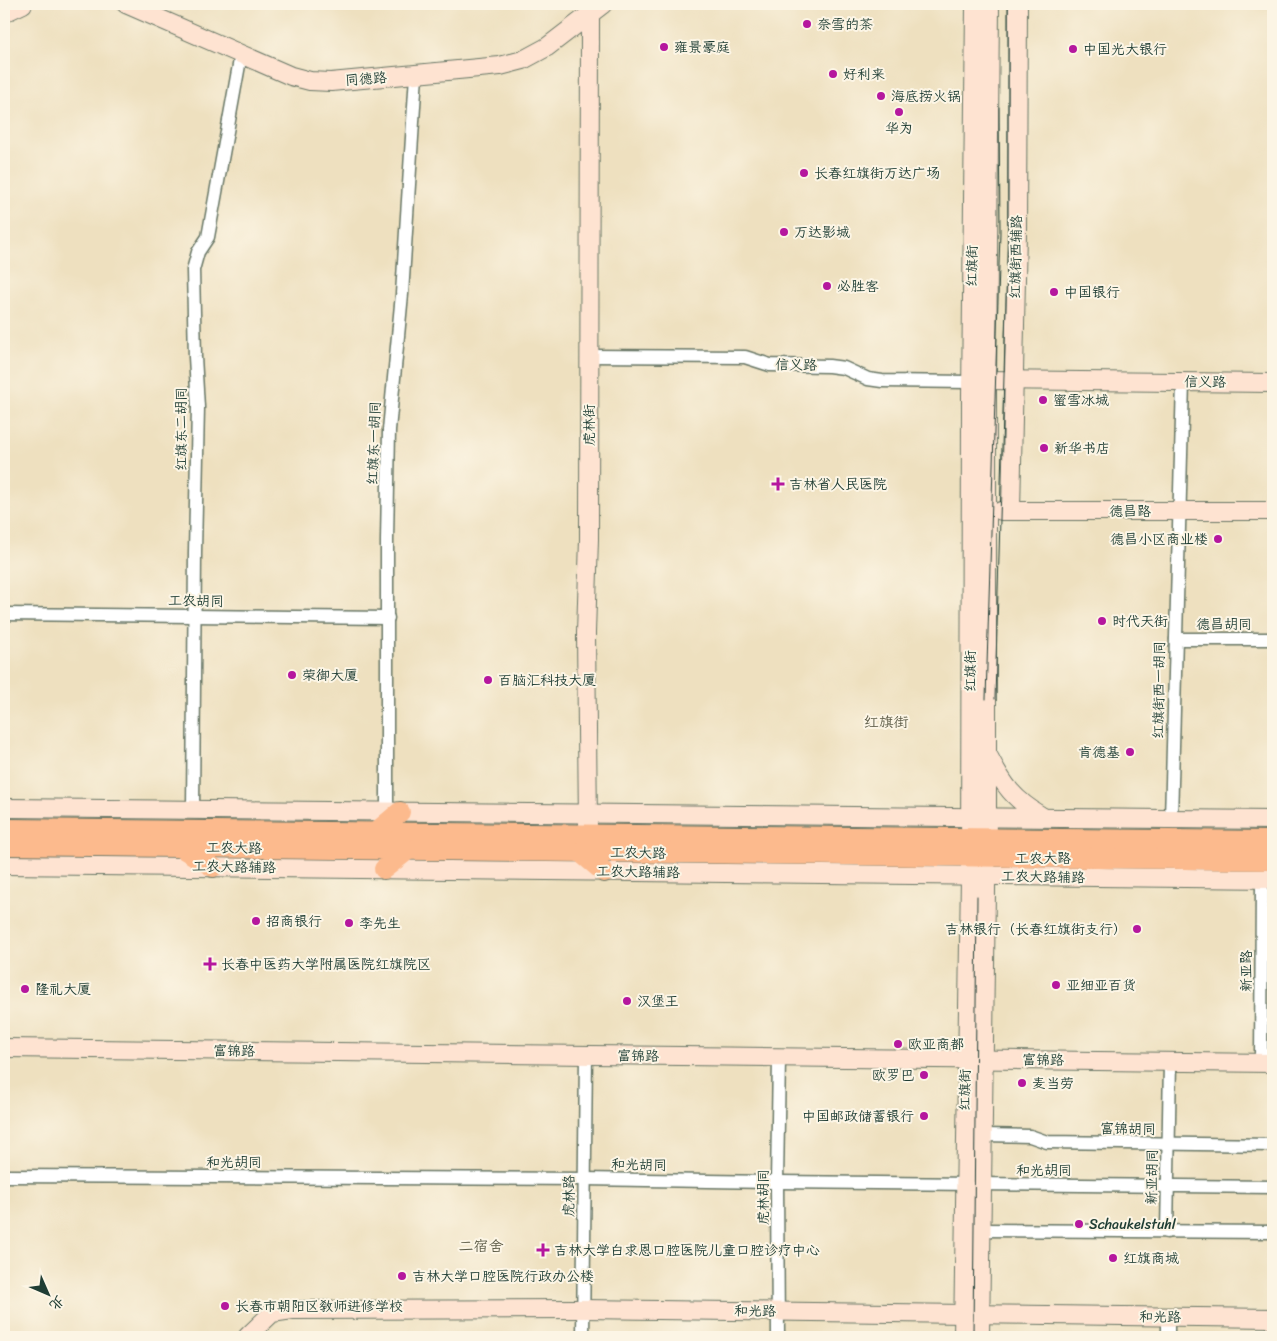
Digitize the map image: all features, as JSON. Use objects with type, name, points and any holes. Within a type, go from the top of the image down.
[{"type":"main road","points":[[375,833],[394,812]]},
{"type":"main road","name":"工农大路","points":[[4,829],[375,833],[584,844],[978,858],[1273,860]]},
{"type":"main road","name":"工农大路","points":[[978,858],[1273,841]]},
{"type":"main road","points":[[584,844],[604,872]]},
{"type":"main road","name":"工农大路","points":[[4,845],[408,850],[584,844]]},
{"type":"main road","points":[[180,847],[213,867]]},
{"type":"main road","points":[[384,869],[408,850]]},
{"type":"street","points":[[4,13],[23,4]]},
{"type":"street","name":"同德路","points":[[126,4],[291,76],[310,81],[332,82],[500,66],[522,60],[546,47],[597,9]]},
{"type":"street","name":"红旗街","points":[[963,1337],[972,1314],[982,1230],[984,1059],[978,858],[979,381],[975,4]]},
{"type":"street","name":"红旗街","points":[[978,817],[987,753],[987,512],[979,381],[990,4]]},
{"type":"street","name":"红旗街西辅路","points":[[1011,511],[1018,4]]},
{"type":"street","name":"虎林街","points":[[584,844],[588,814],[586,633],[589,539],[589,356],[597,9]]},
{"type":"street","name":"红旗东二胡同","points":[[193,810],[198,407],[193,270],[198,252],[208,237],[240,54]]},
{"type":"street","name":"红旗东一胡同","points":[[394,812],[386,540],[389,430],[402,294],[416,75]]},
{"type":"street","name":"信义路","points":[[589,356],[745,357],[770,365],[844,368],[868,379],[882,381],[1273,383]]},
{"type":"street","name":"红旗街西一胡同","points":[[1171,819],[1183,382]]},
{"type":"street","name":"德昌路","points":[[987,512],[1273,511]]},
{"type":"street","name":"工农胡同","points":[[4,614],[388,618]]},
{"type":"street","name":"德昌胡同","points":[[1176,639],[1273,640]]},
{"type":"street","points":[[987,753],[1002,782],[1014,796],[1043,817]]},
{"type":"street","points":[[4,808],[1273,820]]},
{"type":"street","name":"红旗街","points":[[978,858],[966,1059],[964,1184],[972,1314],[980,1337]]},
{"type":"street","name":"工农大路辅路","points":[[4,865],[604,872],[978,858],[1268,879]]},
{"type":"street","name":"新亚路","points":[[1267,1063],[1268,879]]},
{"type":"street","name":"富锦路","points":[[4,1048],[1267,1063]]},
{"type":"street","name":"虎林路","points":[[583,1337],[586,1055]]},
{"type":"street","name":"虎林胡同","points":[[778,1337],[777,1182],[780,1058]]},
{"type":"street","name":"新亚胡同","points":[[1166,1232],[1170,1062]]},
{"type":"street","name":"富锦胡同","points":[[983,1135],[1030,1136],[1047,1142],[1273,1146]]},
{"type":"street","name":"和光胡同","points":[[4,1176],[584,1179],[1273,1187]]},
{"type":"street","points":[[982,1230],[1273,1232]]},
{"type":"street","name":"和光路","points":[[247,1337],[272,1313],[292,1310],[583,1309],[1273,1318]]},
{"type":"street","points":[[1168,1317],[1168,1337]]},
{"type":"tram line","points":[[995,699],[1008,232],[1008,4]]},
{"type":"tram line","points":[[986,699],[1000,232],[999,107]]},
{"type":"tram line","points":[[973,1337],[977,896]]},
{"type":"place","name":"奈雪的茶","points":[[807,24]]},
{"type":"place","name":"雍景豪庭","points":[[664,47]]},
{"type":"place","name":"中国光大银行","points":[[1073,49]]},
{"type":"place","name":"好利来","points":[[833,74]]},
{"type":"place","name":"海底捞火锅","points":[[881,96]]},
{"type":"place","name":"华为","points":[[899,112]]},
{"type":"place","name":"长春红旗街万达广场","points":[[804,173]]},
{"type":"place","name":"万达影城","points":[[784,232]]},
{"type":"place","name":"必胜客","points":[[827,286]]},
{"type":"place","name":"中国银行","points":[[1054,292]]},
{"type":"place","name":"蜜雪冰城","points":[[1043,400]]},
{"type":"place","name":"新华书店","points":[[1044,448]]},
{"type":"place","name":"吉林省人民医院","points":[[778,484]]},
{"type":"place","name":"德昌小区商业楼","points":[[1218,539]]},
{"type":"place","name":"时代天街","points":[[1102,621]]},
{"type":"place","name":"荣御大厦","points":[[292,675]]},
{"type":"place","name":"百脑汇科技大厦","points":[[488,680]]},
{"type":"place","name":"肯德基","points":[[1130,752]]},
{"type":"place","name":"招商银行","points":[[256,921]]},
{"type":"place","name":"李先生","points":[[349,923]]},
{"type":"place","name":"吉林银行（长春红旗街支行）","points":[[1137,929]]},
{"type":"place","name":"长春中医药大学附属医院红旗院区","points":[[210,964]]},
{"type":"place","name":"亚细亚百货","points":[[1056,985]]},
{"type":"place","name":"隆礼大厦","points":[[25,989]]},
{"type":"place","name":"汉堡王","points":[[627,1001]]},
{"type":"place","name":"欧亚商都","points":[[898,1044]]},
{"type":"place","name":"欧罗巴","points":[[924,1075]]},
{"type":"place","name":"麦当劳","points":[[1022,1083]]},
{"type":"place","name":"中国邮政储蓄银行","points":[[924,1116]]},
{"type":"place","name":"Schaukelstuhl","points":[[1079,1224]]},
{"type":"place","name":"吉林大学白求恩口腔医院儿童口腔诊疗中心","points":[[543,1250]]},
{"type":"place","name":"红旗商城","points":[[1113,1258]]},
{"type":"place","name":"吉林大学口腔医院行政办公楼","points":[[402,1276]]},
{"type":"place","name":"长春市朝阳区教师进修学校","points":[[225,1306]]},
{"type":"district","name":"红旗街","points":[[886,722]]},
{"type":"district","name":"二宿舍","points":[[481,1246]]}]
